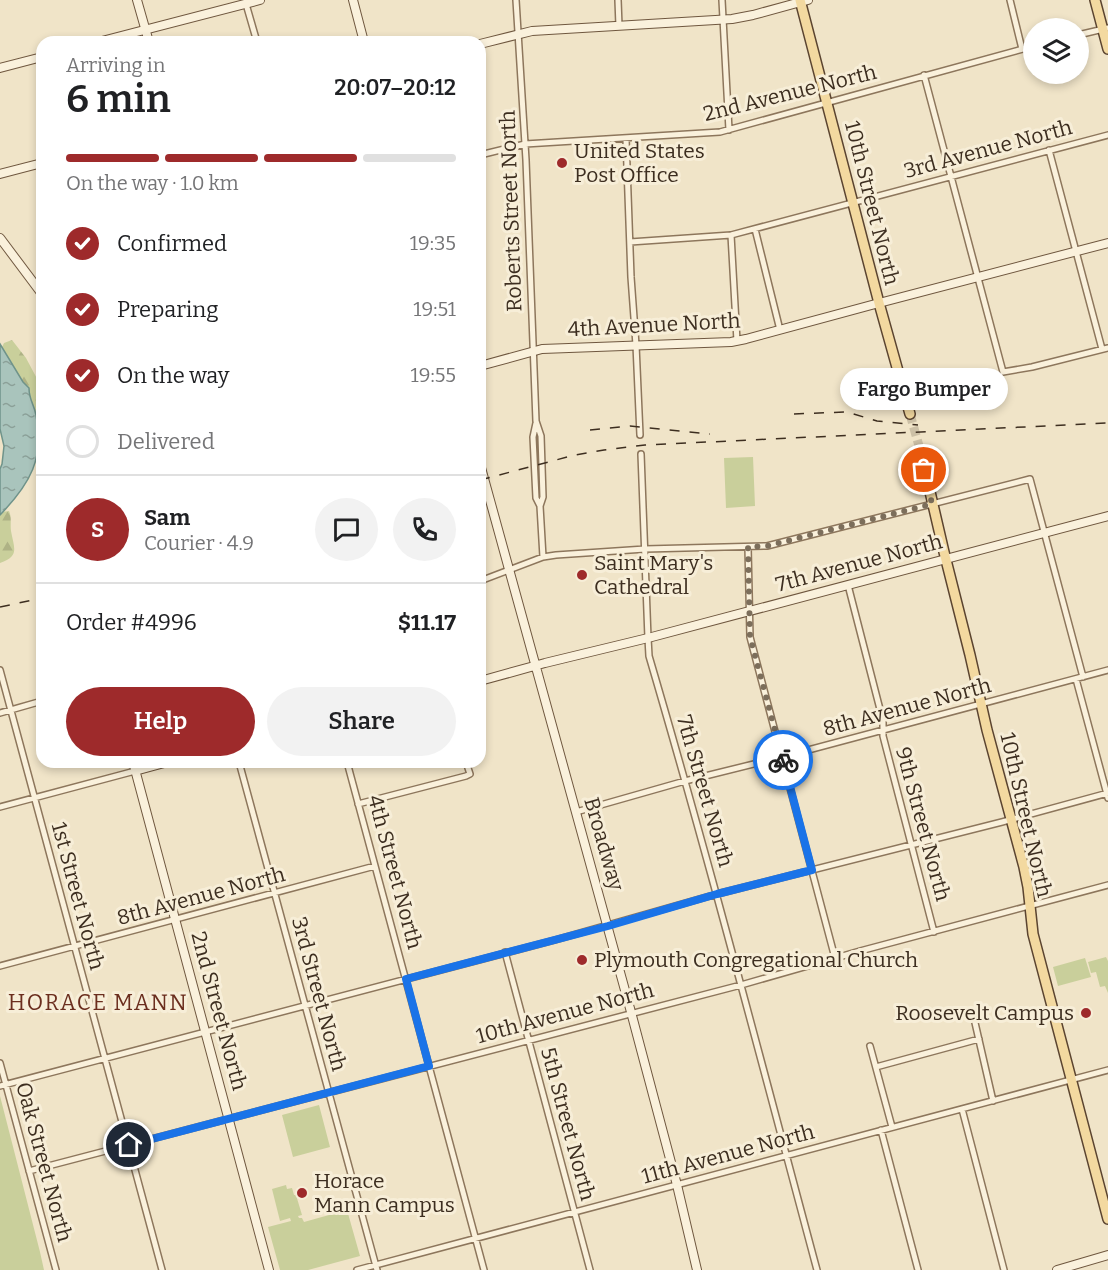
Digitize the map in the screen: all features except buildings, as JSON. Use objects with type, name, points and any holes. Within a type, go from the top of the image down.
[{"type":"main road","points":[[1095,0],[1105,29],[1108,50]]},
{"type":"main road","name":"10th Street North","points":[[803,1],[879,303],[910,414]]},
{"type":"main road","name":"10th Street North","points":[[921,453],[987,730],[1024,867],[1033,934],[1108,1219]]},
{"type":"street","points":[[137,0],[148,36]]},
{"type":"street","points":[[122,36],[260,0]]},
{"type":"street","points":[[353,0],[362,36]]},
{"type":"street","name":"Roberts Street North","points":[[516,0],[525,144],[536,421],[541,436],[543,497],[540,506],[543,557]]},
{"type":"street","points":[[618,0],[619,26]]},
{"type":"street","points":[[722,0],[729,130]]},
{"type":"street","points":[[1010,0],[1022,49]]},
{"type":"street","points":[[486,42],[532,31],[723,20],[753,15],[803,1]]},
{"type":"street","points":[[246,4],[255,36]]},
{"type":"street","points":[[1089,33],[1105,29]]},
{"type":"street","name":"2nd Avenue North","points":[[486,154],[525,144],[720,132],[1022,49]]},
{"type":"street","points":[[0,68],[36,59]]},
{"type":"street","points":[[924,75],[1003,372],[1105,349],[1076,252],[1050,150]]},
{"type":"street","name":"3rd Avenue North","points":[[630,242],[731,235],[1108,135]]},
{"type":"street","points":[[626,139],[640,435]]},
{"type":"street","points":[[0,174],[36,165]]},
{"type":"street","points":[[755,229],[780,330]]},
{"type":"street","points":[[731,235],[736,341]]},
{"type":"street","points":[[0,238],[36,286]]},
{"type":"street","name":"4th Avenue North","points":[[486,364],[548,348],[736,341],[1108,243]]},
{"type":"street","name":"7th Street North","points":[[641,454],[650,656],[717,894],[817,1270]]},
{"type":"street","points":[[486,579],[543,557],[645,549],[767,546],[1030,478],[1083,677]]},
{"type":"street","name":"Broadway","points":[[486,485],[632,1012],[697,1270]]},
{"type":"street","name":"7th Avenue North","points":[[486,679],[1108,516]]},
{"type":"street","points":[[748,547],[750,637],[835,958]]},
{"type":"street","name":"9th Street North","points":[[848,585],[883,721],[883,736],[934,932]]},
{"type":"street","name":"1st Street North","points":[[0,670],[162,1270]]},
{"type":"street","name":"8th Avenue North","points":[[576,812],[685,781],[1108,670]]},
{"type":"street","points":[[3,1085],[608,926],[717,894],[1108,795],[1076,679]]},
{"type":"street","points":[[0,713],[36,703]]},
{"type":"street","points":[[0,807],[128,768]]},
{"type":"street","name":"2nd Street North","points":[[135,768],[269,1270]]},
{"type":"street","name":"3rd Street North","points":[[241,768],[376,1268]]},
{"type":"street","name":"4th Street North","points":[[349,768],[484,1270]]},
{"type":"street","points":[[358,804],[470,774],[468,768]]},
{"type":"street","name":"8th Avenue North","points":[[0,966],[375,867]]},
{"type":"street","name":"10th Avenue North","points":[[29,1171],[741,985],[1108,885]]},
{"type":"street","name":"5th Street North","points":[[505,952],[590,1270]]},
{"type":"street","points":[[973,1014],[993,1101]]},
{"type":"street","points":[[876,1067],[979,1039]]},
{"type":"street","points":[[870,1046],[892,1127]]},
{"type":"street","name":"Oak Street North","points":[[0,1063],[3,1085],[56,1270]]},
{"type":"street","name":"11th Avenue North","points":[[357,1270],[376,1268],[476,1238],[1108,1070]]},
{"type":"street","points":[[962,1109],[1004,1270]]},
{"type":"street","points":[[881,1130],[918,1270]]},
{"type":"street","points":[[1057,1270],[1108,1255]]},
{"type":"green space","points":[[12,340],[26,358],[36,377],[36,412],[29,397],[29,388],[2,347],[4,343]]},
{"type":"green space","points":[[753,457],[755,506],[726,508],[724,458]]},
{"type":"green space","points":[[9,511],[14,551],[11,557],[0,563],[0,515],[2,512]]},
{"type":"green space","points":[[1106,957],[1108,993],[1105,986],[1100,987],[1096,972],[1091,973],[1088,962]]},
{"type":"green space","points":[[1085,958],[1091,977],[1058,986],[1053,967]]},
{"type":"green space","points":[[0,1096],[40,1252],[44,1270],[0,1270]]},
{"type":"green space","points":[[319,1105],[330,1147],[293,1157],[282,1115]]},
{"type":"green space","points":[[286,1185],[287,1189],[292,1188],[296,1195],[302,1215],[298,1216],[304,1222],[347,1210],[360,1256],[308,1270],[280,1270],[268,1227],[291,1221],[290,1218],[280,1221],[272,1189]]},
{"type":"water","points":[[0,344],[29,388],[36,415],[36,457],[27,481],[0,515],[0,469],[4,446],[0,429]]},
{"type":"tunnel","points":[[910,414],[921,453]]},
{"type":"railway","points":[[794,414],[847,412],[877,421],[918,425]]},
{"type":"railway","points":[[486,478],[575,455],[645,445],[1108,423]]},
{"type":"railway","points":[[590,430],[630,426],[710,434]]},
{"type":"railway","points":[[0,607],[36,599]]},
{"type":"way so far","points":[[783,760],[750,637],[748,547],[767,546],[932,504],[924,470]]},
{"type":"place","name":"United States Post Office","points":[[562,163]]},
{"type":"place","name":"Fargo Bumper","points":[[924,470]]},
{"type":"place","name":"Saint Mary's Cathedral","points":[[582,575]]},
{"type":"place","name":"Plymouth Congregational Church","points":[[582,960]]},
{"type":"place","name":"Roosevelt Campus","points":[[1086,1013]]},
{"type":"place","name":"Horace Mann Campus","points":[[302,1193]]},
{"type":"district","name":"HORACE MANN","points":[[98,1002]]},
{"type":"route","points":[[129,1145],[429,1066],[406,979],[812,870],[783,760]]}]
